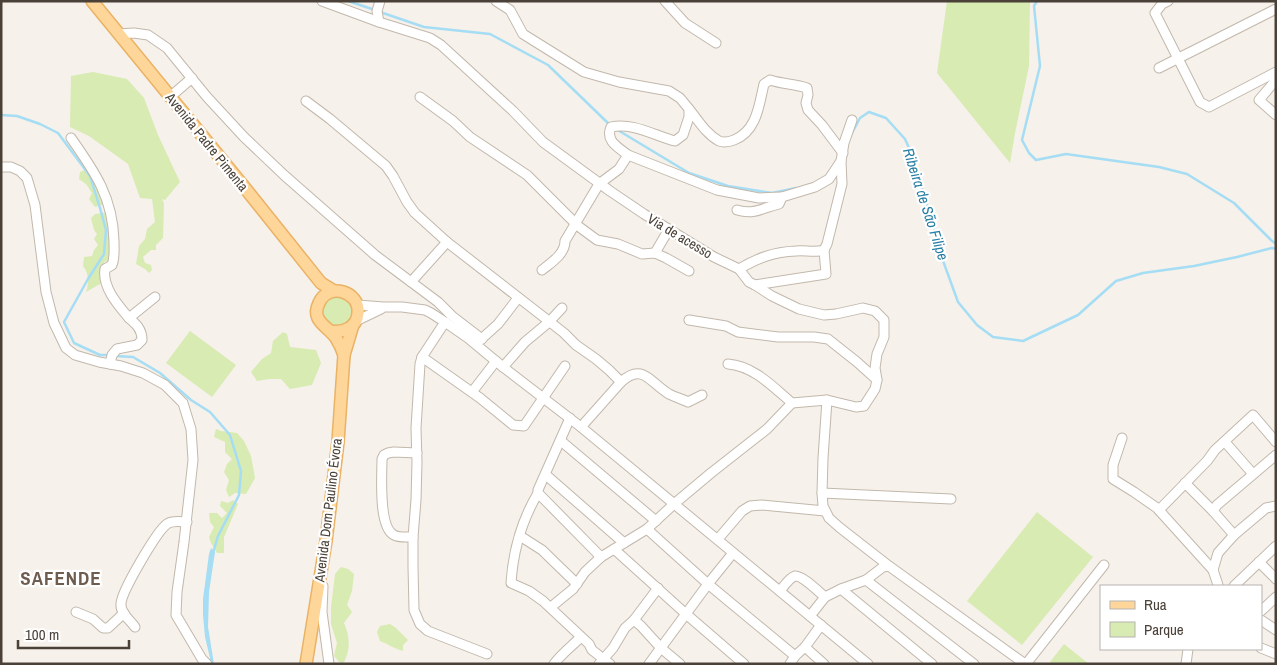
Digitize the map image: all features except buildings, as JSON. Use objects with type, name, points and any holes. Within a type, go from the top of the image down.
[{"type":"main road","name":"Avenida Padre Pimenta","points":[[92,1],[320,284]]},
{"type":"main road","points":[[320,284],[334,291]]},
{"type":"main road","points":[[320,284],[323,297]]},
{"type":"main road","points":[[330,331],[336,332],[349,329],[354,323],[358,312],[358,305],[351,295],[340,290],[328,293],[323,297],[319,302],[317,316],[324,327],[335,337],[344,355]]},
{"type":"main road","name":"Avenida Dom Paulino Évora","points":[[306,664],[326,541],[338,442],[344,355],[354,323]]},
{"type":"street","name":"Via de acesso","points":[[322,1],[430,38],[442,45],[513,111],[543,142],[599,184],[644,214],[714,257],[739,269],[749,282],[772,296],[799,309],[824,315],[863,308],[875,311],[884,320],[884,338],[877,354],[875,390],[864,406],[827,400],[792,403]]},
{"type":"street","points":[[379,22],[377,11],[380,1]]},
{"type":"street","points":[[496,1],[510,10],[523,34],[584,72],[619,82],[669,91],[680,98],[706,131],[719,141],[736,140],[745,134],[753,124],[764,84],[770,80],[807,88],[806,103],[808,110],[822,125],[842,157]]},
{"type":"street","points":[[665,1],[685,22],[716,43]]},
{"type":"street","points":[[1168,1],[1162,4],[1155,13],[1200,102],[1209,107],[1276,72]]},
{"type":"street","points":[[1159,68],[1276,10]]},
{"type":"street","points":[[118,34],[134,33],[148,35],[167,48],[244,137],[375,255],[443,306],[500,364],[570,418],[868,664]]},
{"type":"street","points":[[170,97],[192,78]]},
{"type":"street","points":[[1259,100],[1276,80]]},
{"type":"street","points":[[1246,88],[1276,115]]},
{"type":"street","points":[[420,97],[453,121],[470,137],[527,175],[575,223],[597,240],[618,244],[642,254],[656,253],[689,271]]},
{"type":"street","points":[[306,101],[386,166],[415,213],[447,242],[564,333],[621,382]]},
{"type":"street","points":[[689,109],[689,117],[683,135],[675,141],[637,128],[621,125],[612,126],[609,132],[611,142],[628,155],[717,190],[759,198],[782,197],[815,187],[828,179],[842,157]]},
{"type":"street","points":[[755,284],[826,274],[824,250],[842,184],[844,142],[852,120]]},
{"type":"street","points":[[71,138],[102,187],[109,206],[114,228],[114,258],[112,264],[105,269],[104,273],[108,288],[118,306],[142,333],[142,340],[137,345],[117,349],[112,356],[110,364]]},
{"type":"street","points":[[542,270],[565,248],[565,241],[599,184],[619,169],[628,155]]},
{"type":"street","points":[[1,167],[11,167],[20,171],[27,178],[35,206],[46,292],[54,323],[66,348],[75,355],[143,373],[165,385],[183,403],[191,429],[193,460],[187,522],[177,592],[176,615],[202,659],[207,664]]},
{"type":"street","points":[[737,210],[747,213],[756,212],[779,204],[782,197]]},
{"type":"street","points":[[656,253],[669,229]]},
{"type":"street","points":[[411,282],[447,242]]},
{"type":"street","points":[[739,269],[772,254],[824,250]]},
{"type":"street","points":[[128,318],[155,297]]},
{"type":"street","points":[[479,341],[498,324],[518,298]]},
{"type":"street","points":[[358,305],[424,310],[479,341]]},
{"type":"street","points":[[354,323],[383,307]]},
{"type":"street","points":[[472,392],[562,308]]},
{"type":"street","points":[[689,320],[726,326],[738,332],[778,337],[828,338],[877,380]]},
{"type":"street","points":[[445,322],[422,357],[419,369],[416,428],[416,500],[413,538],[414,610],[420,624],[428,631],[487,654]]},
{"type":"street","points":[[422,357],[472,392],[513,425],[518,426],[524,426],[565,366]]},
{"type":"street","points":[[551,607],[573,589],[585,572],[601,557],[647,529],[674,504],[767,430],[792,403],[754,372],[739,364],[728,364]]},
{"type":"street","points":[[581,427],[621,382],[628,376],[636,373],[648,378],[669,394],[688,402],[702,395]]},
{"type":"street","points":[[827,400],[822,458],[822,492],[823,506],[829,518],[889,566],[1025,664],[1104,564]]},
{"type":"street","points":[[1159,510],[1224,442],[1253,415],[1276,442]]},
{"type":"street","points":[[570,418],[522,527],[512,570],[511,583],[529,592],[551,607],[589,644],[592,650],[604,662],[625,628],[634,620],[658,588]]},
{"type":"street","points":[[1122,438],[1113,466],[1113,480],[1159,510],[1213,570],[1220,585]]},
{"type":"street","points":[[560,441],[656,520]]},
{"type":"street","points":[[1224,442],[1253,474]]},
{"type":"street","points":[[413,538],[396,536],[388,530],[382,511],[382,459],[388,453],[417,453]]},
{"type":"street","points":[[1212,511],[1276,456]]},
{"type":"street","points":[[546,475],[624,543]]},
{"type":"street","points":[[1186,483],[1234,535]]},
{"type":"street","points":[[822,492],[951,499]]},
{"type":"street","points":[[538,493],[601,557]]},
{"type":"street","points":[[718,539],[742,512],[750,506],[761,505],[825,511]]},
{"type":"street","points":[[1213,570],[1218,553],[1234,535],[1266,508],[1276,506]]},
{"type":"street","points":[[135,626],[124,613],[120,603],[136,568],[163,528],[172,522],[187,522]]},
{"type":"street","points":[[647,529],[792,660],[805,647],[821,625]]},
{"type":"street","points":[[520,536],[542,550],[577,584]]},
{"type":"street","points":[[326,541],[322,612],[329,664]]},
{"type":"street","points":[[1235,585],[1276,546]]},
{"type":"street","points":[[614,549],[744,664]]},
{"type":"street","points":[[649,664],[733,553]]},
{"type":"street","points":[[1259,562],[1276,579]]},
{"type":"street","points":[[810,616],[825,597],[840,589],[866,580],[883,567],[889,566]]},
{"type":"street","points":[[780,591],[795,576],[800,577],[825,597]]},
{"type":"street","points":[[866,580],[974,664]]},
{"type":"street","points":[[840,589],[932,664]]},
{"type":"street","points":[[1262,610],[1276,597]]},
{"type":"street","points":[[76,612],[93,619],[103,628],[108,628],[124,613]]},
{"type":"street","points":[[634,620],[661,648],[680,664]]},
{"type":"street","points":[[1262,621],[1276,630]]},
{"type":"street","points":[[554,664],[562,653],[569,649],[580,637]]},
{"type":"street","points":[[805,647],[824,664]]},
{"type":"street","points":[[1262,648],[1276,654]]},
{"type":"street","points":[[1186,664],[1188,650]]},
{"type":"green space","points":[[947,1],[1030,1],[1029,66],[1010,163],[937,73]]},
{"type":"green space","points":[[93,72],[127,79],[144,98],[158,135],[180,182],[165,200],[162,199],[164,203],[163,238],[156,245],[156,250],[151,250],[143,257],[145,263],[151,265],[152,270],[149,273],[136,264],[139,246],[145,239],[147,229],[155,222],[152,199],[140,198],[128,164],[89,136],[70,127],[71,76]]},
{"type":"green space","points":[[87,169],[106,197],[102,205],[95,207],[89,199],[92,193],[86,184],[79,179],[80,172]]},
{"type":"green space","points":[[109,212],[111,232],[110,260],[104,262],[106,278],[86,292],[88,278],[83,266],[84,257],[92,256],[98,245],[94,239],[97,234],[91,218],[95,214]]},
{"type":"green space","points":[[333,296],[349,299],[355,309],[350,324],[336,328],[330,325],[323,317],[324,305]]},
{"type":"green space","points":[[190,331],[236,365],[212,397],[166,363]]},
{"type":"green space","points":[[283,332],[287,334],[290,347],[316,350],[321,363],[312,385],[290,389],[281,379],[257,381],[251,372],[262,359],[271,353],[273,341]]},
{"type":"green space","points":[[216,429],[237,433],[244,441],[251,456],[255,478],[246,494],[235,493],[229,497],[226,490],[229,480],[224,472],[227,464],[232,459],[225,452],[225,442],[214,437]]},
{"type":"green space","points":[[233,500],[238,504],[224,537],[224,553],[217,553],[209,537],[214,527],[210,522],[209,513],[217,513],[222,518],[227,513],[220,506],[221,501],[228,503]]},
{"type":"green space","points":[[1037,512],[1093,557],[1022,645],[967,601]]},
{"type":"green space","points":[[341,567],[348,569],[354,574],[352,591],[347,605],[352,612],[344,623],[348,633],[349,644],[343,664],[334,656],[337,643],[331,624],[335,574]]},
{"type":"green space","points":[[390,624],[408,640],[403,645],[403,651],[380,641],[377,632],[380,626]]},
{"type":"green space","points":[[1064,644],[1089,664],[1052,664],[1050,662]]},
{"type":"water","points":[[211,548],[215,552],[209,592],[208,627],[214,664],[209,664],[210,658],[205,637],[203,615],[203,599]]},
{"type":"waterway","name":"Ribeira de São Filipe","points":[[348,1],[375,10]]},
{"type":"waterway","points":[[1037,1],[1034,6],[1040,66],[1022,140],[1029,153],[1036,160],[1066,154],[1159,167],[1187,174],[1234,203],[1276,244]]},
{"type":"waterway","name":"Ribeira de São Filipe","points":[[380,12],[424,27],[490,34],[548,65],[610,125]]},
{"type":"waterway","name":"Ribeira de São Filipe","points":[[851,135],[860,118],[869,112],[886,118],[905,139],[914,159],[942,258],[958,302],[977,325],[993,337],[1023,341],[1078,315],[1116,281],[1143,273],[1194,266],[1272,248],[1276,249]]},
{"type":"waterway","points":[[1,115],[17,116],[58,133],[90,176],[106,230],[104,254],[64,322],[74,343],[100,355],[109,355]]},
{"type":"waterway","name":"Ribeira de São Filipe","points":[[616,129],[689,173],[728,186],[772,193],[796,188]]},
{"type":"waterway","points":[[115,356],[133,357],[160,373],[191,400],[210,412],[230,435],[241,471],[239,495],[218,536],[213,553]]},
{"type":"district","name":"SAFENDE","points":[[61,578]]}]
